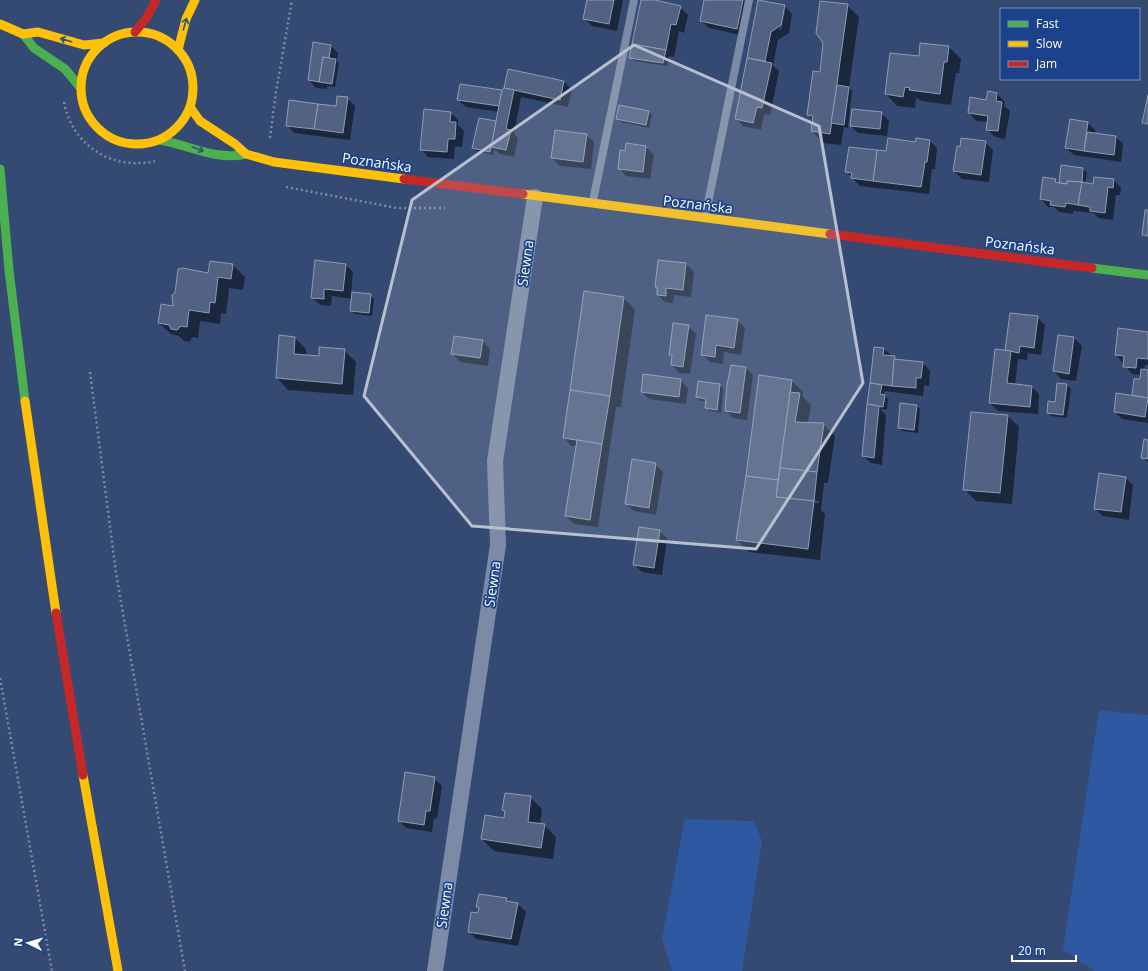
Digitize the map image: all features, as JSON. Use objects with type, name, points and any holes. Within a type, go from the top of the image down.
[{"type":"main road","points":[[134,32],[147,17],[156,0]]},
{"type":"main road","points":[[178,50],[186,18],[195,0]]},
{"type":"main road","points":[[0,24],[23,34],[33,48],[64,68],[80,87]]},
{"type":"main road","points":[[23,34],[38,32],[84,45],[104,42],[119,35],[134,32],[150,34],[165,40],[178,50],[187,62],[192,77],[193,92],[190,107],[183,120],[173,132],[160,140],[146,144],[131,145],[116,141],[103,134],[94,124],[86,113],[80,87],[82,74],[87,62],[94,51],[104,42]]},
{"type":"main road","name":"Poznańska","points":[[190,107],[200,121],[235,144],[246,154],[267,160],[535,197],[1148,275]]},
{"type":"main road","name":"Poznańska","points":[[160,140],[174,142],[229,158],[246,154]]},
{"type":"main road","points":[[0,169],[5,230],[25,404],[54,608],[118,971]]},
{"type":"street","name":"Siewna","points":[[435,971],[498,545],[495,461],[535,197]]},
{"type":"lane","points":[[592,204],[634,0]]},
{"type":"lane","points":[[705,219],[749,0]]},
{"type":"path","points":[[267,160],[276,92],[292,0]]},
{"type":"path","points":[[90,372],[116,573],[185,971]]},
{"type":"path","points":[[0,678],[52,971]]},
{"type":"highlighted area","points":[[634,45],[819,126],[863,383],[756,549],[472,526],[364,396],[412,200]]},
{"type":"shaded area","points":[[1099,710],[1148,715],[1148,971],[1095,971],[1063,950]]},
{"type":"shaded area","points":[[685,819],[754,821],[762,841],[742,971],[672,971],[662,938]]},
{"type":"building","points":[[587,0],[614,0],[609,24],[583,19]]},
{"type":"building","points":[[641,0],[655,0],[681,6],[676,25],[671,24],[666,50],[632,44]]},
{"type":"building","points":[[704,0],[743,0],[737,29],[700,21]]},
{"type":"building","points":[[758,0],[785,5],[781,25],[771,32],[765,61],[747,58]]},
{"type":"building","points":[[820,1],[848,4],[830,134],[811,131],[813,116],[807,115],[813,71],[820,72],[823,43],[816,33]]},
{"type":"building","points":[[313,42],[331,45],[329,58],[323,57],[319,82],[308,80]]},
{"type":"building","points":[[920,43],[949,46],[947,62],[944,62],[940,94],[909,90],[910,88],[905,87],[903,97],[885,94],[890,53],[919,56]]},
{"type":"building","points":[[632,44],[666,50],[663,63],[629,58]]},
{"type":"building","points":[[323,57],[336,59],[332,84],[319,82]]},
{"type":"building","points":[[747,58],[772,63],[762,108],[757,107],[753,123],[735,119]]},
{"type":"building","points":[[508,69],[564,81],[560,100],[504,88]]},
{"type":"building","points":[[460,84],[502,90],[499,106],[457,100]]},
{"type":"building","points":[[837,85],[849,87],[844,125],[831,123]]},
{"type":"building","points":[[504,88],[514,90],[506,129],[511,130],[506,150],[491,147],[502,90]]},
{"type":"building","points":[[988,91],[997,93],[996,101],[1002,102],[998,131],[986,130],[988,116],[968,113],[970,97],[986,100]]},
{"type":"building","points":[[1148,95],[1148,124],[1142,123]]},
{"type":"building","points":[[337,96],[348,97],[343,133],[314,129],[318,104],[336,106]]},
{"type":"building","points":[[289,100],[318,104],[314,129],[286,126]]},
{"type":"building","points":[[619,105],[649,111],[646,125],[616,119]]},
{"type":"building","points":[[424,109],[451,112],[450,122],[456,122],[455,139],[448,139],[447,152],[420,150]]},
{"type":"building","points":[[852,109],[882,112],[880,129],[850,126]]},
{"type":"building","points":[[479,118],[496,121],[490,152],[472,148]]},
{"type":"building","points":[[1070,119],[1088,122],[1084,151],[1065,148]]},
{"type":"building","points":[[555,130],[587,134],[583,162],[551,158]]},
{"type":"building","points":[[1087,132],[1116,136],[1114,155],[1084,151]]},
{"type":"building","points":[[888,138],[915,142],[916,138],[930,140],[921,187],[873,181],[877,150],[886,151]]},
{"type":"building","points":[[961,138],[986,141],[981,175],[953,171],[957,146],[960,147]]},
{"type":"building","points":[[626,143],[646,146],[643,172],[618,169],[620,150],[625,151]]},
{"type":"building","points":[[849,147],[877,150],[873,181],[851,178],[852,173],[845,172]]},
{"type":"building","points":[[1061,165],[1083,168],[1082,182],[1067,181],[1067,184],[1059,183]]},
{"type":"building","points":[[1043,177],[1056,179],[1055,182],[1059,183],[1067,184],[1067,181],[1082,182],[1078,205],[1066,203],[1065,207],[1050,205],[1051,201],[1040,199]]},
{"type":"building","points":[[1094,177],[1114,179],[1113,188],[1108,187],[1105,213],[1090,211],[1090,207],[1078,205],[1082,182],[1093,184]]},
{"type":"building","points":[[1145,210],[1148,210],[1148,236],[1142,235]]},
{"type":"building","points":[[315,260],[346,264],[343,291],[324,289],[324,299],[311,298]]},
{"type":"building","points":[[658,260],[686,263],[683,290],[666,288],[666,296],[657,295],[657,287],[655,287]]},
{"type":"building","points":[[210,261],[233,264],[231,279],[218,277],[215,303],[210,302],[209,313],[189,310],[187,327],[181,326],[177,330],[171,329],[169,325],[158,323],[161,304],[173,306],[172,295],[175,293],[178,269],[183,268],[208,273]]},
{"type":"building","points":[[584,291],[624,297],[610,396],[570,390]]},
{"type":"building","points":[[352,292],[371,294],[369,313],[350,311]]},
{"type":"building","points":[[1010,313],[1038,316],[1034,348],[1020,346],[1019,353],[1005,350]]},
{"type":"building","points":[[706,315],[738,319],[734,348],[716,345],[715,357],[701,355]]},
{"type":"building","points":[[673,323],[689,325],[683,367],[671,365],[672,355],[669,355]]},
{"type":"building","points":[[1118,328],[1148,332],[1148,359],[1137,358],[1136,368],[1123,367],[1124,356],[1115,355]]},
{"type":"building","points":[[279,335],[295,337],[294,354],[319,356],[319,347],[345,349],[342,384],[276,378]]},
{"type":"building","points":[[1058,335],[1074,337],[1069,374],[1053,371]]},
{"type":"building","points":[[454,336],[483,340],[480,358],[451,354]]},
{"type":"building","points":[[874,347],[884,348],[883,355],[895,356],[892,386],[870,383]]},
{"type":"building","points":[[995,349],[1011,351],[1007,383],[1032,386],[1030,407],[989,403]]},
{"type":"building","points":[[894,359],[923,362],[921,378],[916,378],[916,388],[892,386]]},
{"type":"building","points":[[731,365],[746,367],[740,413],[725,411],[727,385]]},
{"type":"building","points":[[1141,369],[1148,370],[1148,398],[1132,395],[1134,379],[1140,379]]},
{"type":"building","points":[[643,374],[681,379],[679,397],[641,392]]},
{"type":"building","points":[[759,375],[792,380],[778,480],[746,476]]},
{"type":"building","points":[[698,381],[720,384],[717,410],[705,408],[706,399],[696,397]]},
{"type":"building","points":[[870,383],[882,385],[880,394],[885,395],[883,407],[867,404]]},
{"type":"building","points":[[1057,383],[1067,384],[1063,415],[1047,413],[1048,401],[1055,402]]},
{"type":"building","points":[[570,390],[610,396],[602,444],[563,438]]},
{"type":"building","points":[[790,392],[800,393],[795,422],[824,423],[817,472],[780,468]]},
{"type":"building","points":[[1116,393],[1148,398],[1145,417],[1114,412]]},
{"type":"building","points":[[900,403],[917,405],[914,430],[898,428]]},
{"type":"building","points":[[867,404],[879,406],[874,458],[862,456]]},
{"type":"building","points":[[971,412],[1008,415],[1000,493],[963,490]]},
{"type":"building","points":[[1144,439],[1148,440],[1148,459],[1141,458]]},
{"type":"building","points":[[577,440],[602,444],[590,520],[565,516]]},
{"type":"building","points":[[632,459],[656,463],[649,508],[625,504]]},
{"type":"building","points":[[780,468],[817,472],[814,501],[776,497]]},
{"type":"building","points":[[1099,473],[1126,477],[1121,512],[1094,509]]},
{"type":"building","points":[[746,476],[778,480],[776,497],[814,501],[808,549],[736,540]]},
{"type":"building","points":[[639,527],[660,530],[654,568],[633,565]]},
{"type":"building","points":[[405,772],[435,777],[430,811],[426,811],[424,825],[398,821]]},
{"type":"building","points":[[505,793],[531,796],[528,822],[545,824],[541,848],[481,839],[485,815],[504,818],[505,811],[502,810]]},
{"type":"building","points":[[479,894],[507,898],[506,901],[518,903],[511,939],[468,932],[471,912],[478,913],[479,907],[476,907]]},
{"type":"traffic: fast","points":[[23,34],[34,48],[65,69],[80,87]]},
{"type":"traffic: fast","points":[[160,140],[213,154],[235,156],[246,154]]},
{"type":"traffic: fast","points":[[0,169],[9,270],[25,401]]},
{"type":"traffic: fast","points":[[1092,268],[1148,275]]},
{"type":"traffic: slow","points":[[178,50],[186,19],[195,0]]},
{"type":"traffic: slow","points":[[0,24],[23,34],[38,32],[84,45],[104,43]]},
{"type":"traffic: slow","points":[[137,32],[158,36],[177,48],[189,67],[193,88],[189,109],[177,128],[158,140],[137,144],[116,140],[97,128],[85,109],[81,88],[85,67],[97,48],[116,36],[137,32]]},
{"type":"traffic: slow","points":[[190,107],[200,121],[235,144],[246,154],[274,162],[404,179]]},
{"type":"traffic: slow","points":[[523,194],[830,234]]},
{"type":"traffic: slow","points":[[25,401],[56,613]]},
{"type":"traffic: slow","points":[[83,775],[118,971]]},
{"type":"traffic: jam","points":[[135,32],[147,17],[156,0]]},
{"type":"traffic: jam","points":[[404,179],[523,194]]},
{"type":"traffic: jam","points":[[830,234],[1092,268]]},
{"type":"traffic: jam","points":[[56,613],[83,775]]}]
